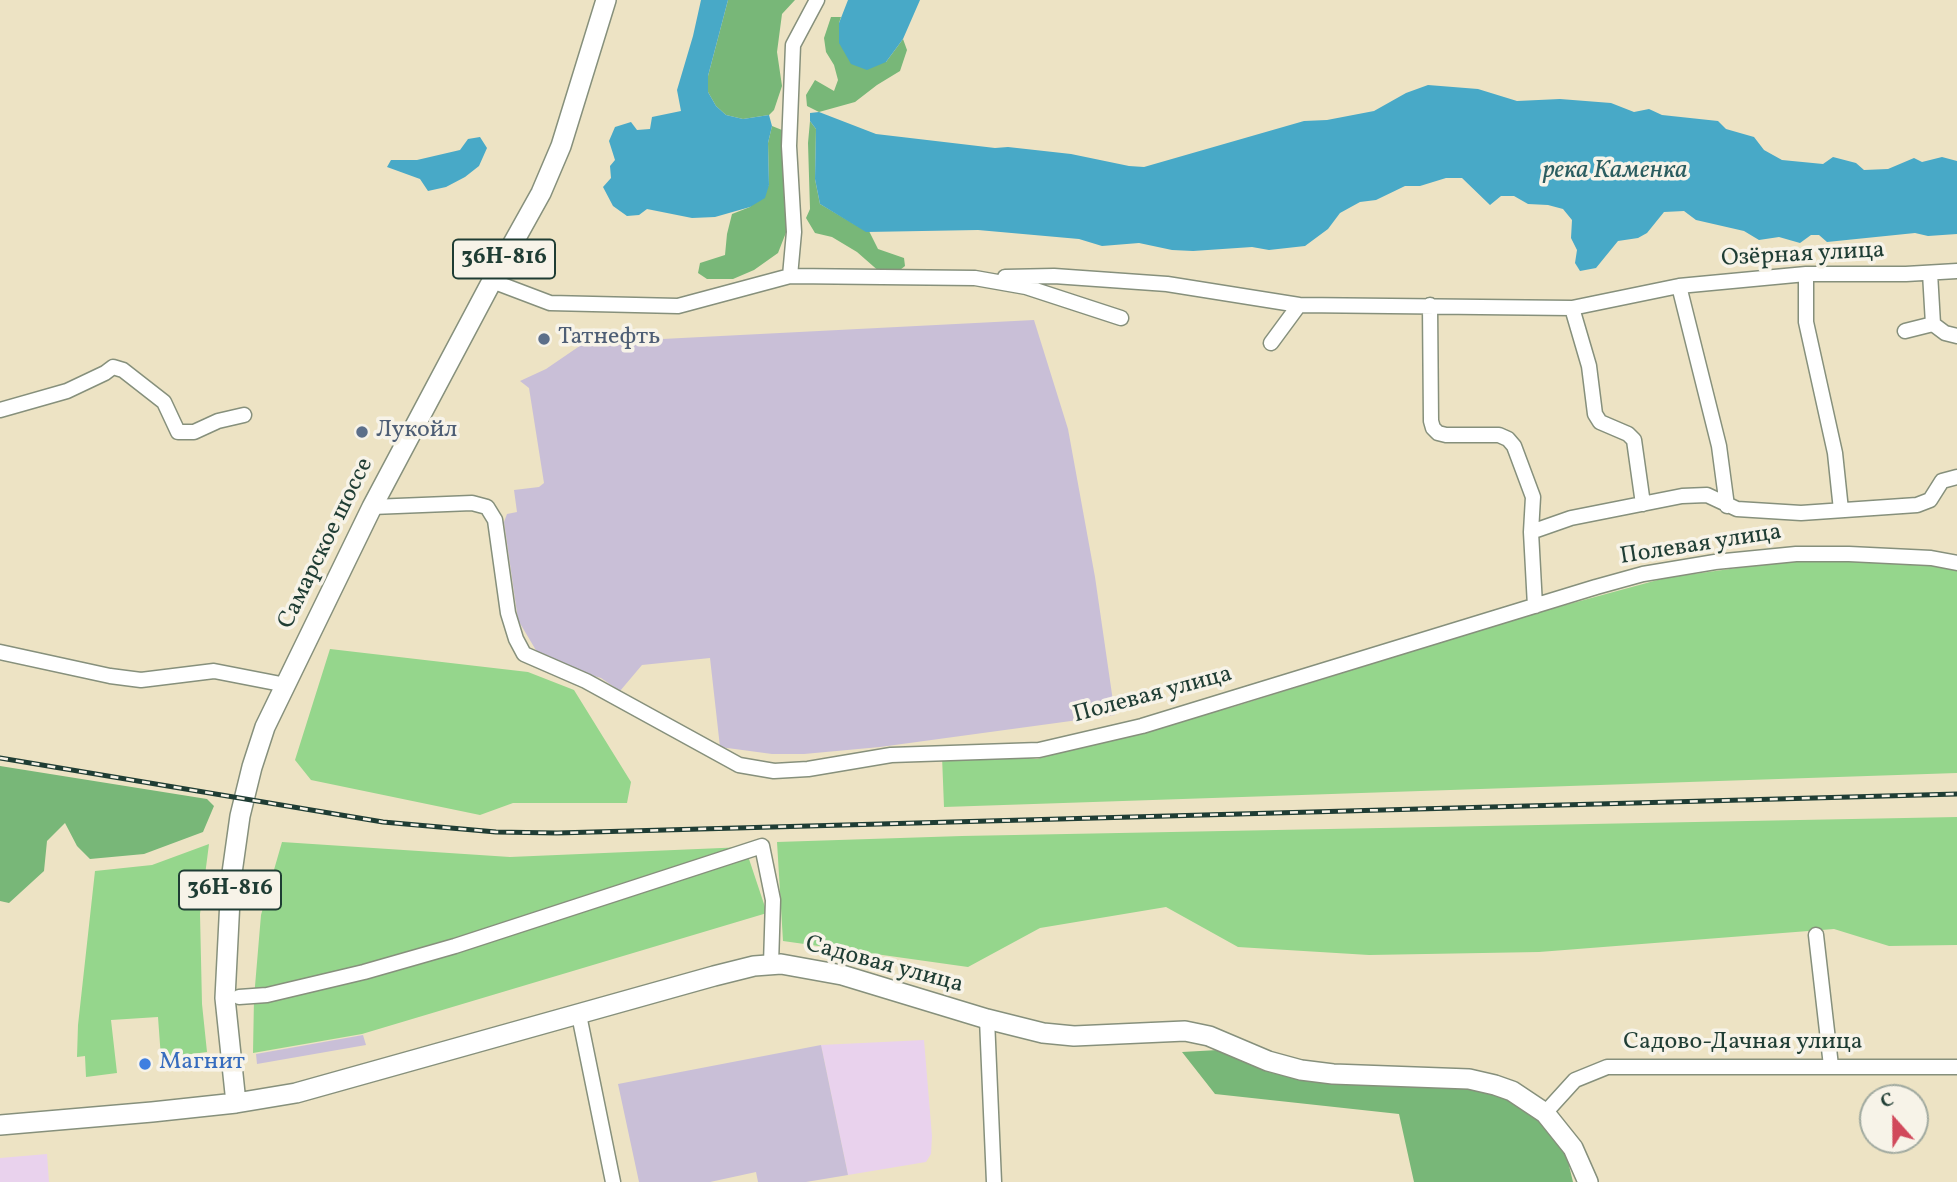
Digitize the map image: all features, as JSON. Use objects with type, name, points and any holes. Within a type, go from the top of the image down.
[{"type":"main road","name":"Самарское шоссе","points":[[236,1103],[225,998],[231,880],[240,816],[265,727],[372,507],[541,193],[561,146],[606,0]]},
{"type":"main road","name":"Садовая улица","points":[[0,1125],[236,1103],[296,1093],[715,976],[771,964],[842,975],[987,1020],[1043,1033],[1074,1036],[1185,1031],[1209,1036],[1268,1061],[1301,1070],[1333,1074],[1469,1079],[1496,1085],[1512,1091],[1545,1113],[1573,1148],[1588,1182]]},
{"type":"street","points":[[790,276],[794,232],[789,146],[793,45],[817,0]]},
{"type":"street","name":"Озёрная улица","points":[[975,278],[1054,276],[1167,284],[1299,305],[1572,308],[1679,286],[1806,274],[1957,271]]},
{"type":"street","points":[[1930,273],[1933,324],[1945,333],[1957,336]]},
{"type":"street","points":[[1806,274],[1806,322],[1835,453],[1841,510]]},
{"type":"street","points":[[492,281],[550,303],[678,306],[790,276],[975,278],[1026,287],[1121,318]]},
{"type":"street","points":[[1679,286],[1719,446],[1727,506]]},
{"type":"street","points":[[1271,343],[1299,305]]},
{"type":"street","points":[[1430,305],[1433,428],[1446,435],[1499,435],[1514,446],[1533,497],[1531,532],[1535,606]]},
{"type":"street","points":[[1572,308],[1589,366],[1595,414],[1600,422],[1628,434],[1633,440],[1643,504]]},
{"type":"street","points":[[1905,331],[1933,324]]},
{"type":"street","points":[[0,410],[67,391],[113,367],[123,370],[164,402],[178,432],[194,432],[218,421],[244,415]]},
{"type":"street","name":"Полевая улица","points":[[1531,532],[1571,518],[1682,496],[1707,495],[1737,509],[1801,513],[1917,505],[1930,500],[1942,481],[1957,477]]},
{"type":"street","name":"Полевая улица","points":[[372,507],[472,503],[487,507],[495,520],[508,613],[524,654],[586,681],[739,765],[774,771],[808,769],[891,755],[1039,750],[1142,726],[1643,574],[1715,562],[1796,554],[1931,558],[1957,563]]},
{"type":"street","points":[[0,652],[110,677],[141,680],[214,671],[286,685]]},
{"type":"street","points":[[239,997],[267,995],[377,969],[762,846],[773,900],[771,964]]},
{"type":"street","points":[[1816,934],[1831,1066]]},
{"type":"street","points":[[579,1015],[613,1182]]},
{"type":"street","points":[[987,1020],[994,1182]]},
{"type":"street","name":"Садово-Дачная улица","points":[[1545,1113],[1575,1080],[1607,1067],[1957,1067]]},
{"type":"shaded area","points":[[1034,320],[1068,429],[1095,577],[1115,715],[880,747],[772,754],[720,747],[710,658],[642,665],[620,691],[601,678],[554,665],[550,657],[540,657],[518,620],[504,522],[507,514],[517,512],[514,490],[539,487],[544,483],[529,388],[520,381],[546,369],[584,343]]},
{"type":"shaded area","points":[[363,1035],[366,1045],[257,1064],[256,1054]]},
{"type":"shaded area","points":[[924,1040],[932,1136],[931,1154],[926,1162],[848,1175],[821,1045]]},
{"type":"shaded area","points":[[821,1045],[848,1175],[806,1182],[758,1182],[756,1172],[710,1182],[639,1182],[618,1084]]},
{"type":"shaded area","points":[[47,1154],[49,1182],[0,1182],[0,1158]]},
{"type":"green space","points":[[728,0],[795,0],[782,14],[777,52],[782,86],[774,110],[769,115],[743,119],[726,115],[716,106],[708,92],[708,76]]},
{"type":"green space","points":[[831,17],[841,17],[839,23],[886,62],[903,39],[907,50],[900,71],[855,102],[819,112],[807,106],[806,95],[815,80],[834,91],[838,80],[834,65],[826,52],[824,38]]},
{"type":"green space","points":[[810,121],[816,129],[815,179],[820,204],[869,231],[878,249],[904,258],[905,266],[895,274],[881,273],[857,252],[832,237],[815,233],[806,218],[810,209]]},
{"type":"green space","points":[[772,126],[782,130],[787,203],[787,230],[778,253],[754,270],[733,279],[707,279],[698,273],[700,263],[725,255],[732,214],[750,207],[769,185],[768,143]]},
{"type":"green space","points":[[1816,557],[1933,564],[1957,568],[1957,773],[944,807],[942,756],[993,754],[1037,759],[1233,707],[1536,613],[1665,578]]},
{"type":"green space","points":[[330,649],[528,672],[574,690],[631,782],[627,803],[513,803],[480,815],[311,780],[295,760]]},
{"type":"green space","points":[[0,766],[207,799],[214,806],[203,832],[144,854],[90,859],[77,846],[65,823],[47,841],[44,871],[9,903],[0,901]]},
{"type":"green space","points":[[1957,817],[1957,945],[1889,946],[1834,929],[1539,952],[1369,955],[1238,947],[1166,907],[1040,928],[968,967],[783,941],[777,842]]},
{"type":"green space","points":[[282,842],[510,857],[745,847],[767,913],[362,1034],[253,1053],[254,998],[261,915]]},
{"type":"green space","points":[[209,844],[200,914],[202,1004],[207,1052],[161,1058],[158,1017],[111,1020],[117,1073],[86,1077],[85,1056],[77,1057],[78,1025],[95,871],[152,865]]},
{"type":"green space","points":[[1218,1050],[1272,1073],[1334,1080],[1477,1086],[1531,1109],[1566,1153],[1573,1182],[1414,1182],[1399,1114],[1215,1094],[1182,1052]]},
{"type":"water","points":[[701,0],[728,0],[708,76],[708,92],[716,106],[726,115],[743,119],[769,115],[772,126],[768,143],[769,185],[765,198],[750,207],[715,217],[692,218],[647,209],[639,215],[627,216],[613,206],[603,187],[611,178],[610,166],[615,160],[609,141],[615,127],[631,122],[637,130],[650,129],[652,117],[681,111],[677,90]]},
{"type":"water","points":[[848,0],[920,0],[903,39],[886,62],[867,70],[851,64],[839,43],[839,23]]},
{"type":"water","name":"река Каменка","points":[[1428,85],[1478,89],[1517,101],[1560,99],[1611,103],[1634,112],[1649,109],[1662,115],[1718,121],[1726,129],[1754,137],[1764,150],[1782,160],[1823,164],[1833,157],[1856,163],[1864,170],[1888,169],[1914,158],[1922,162],[1942,157],[1957,161],[1957,234],[1928,236],[1915,233],[1827,242],[1819,235],[1811,235],[1800,243],[1779,237],[1759,240],[1744,231],[1696,220],[1684,211],[1664,212],[1647,233],[1638,238],[1618,241],[1596,268],[1580,271],[1575,263],[1577,250],[1571,238],[1572,220],[1563,209],[1528,204],[1514,196],[1501,196],[1490,205],[1462,178],[1446,178],[1420,186],[1405,186],[1376,200],[1360,202],[1340,213],[1328,229],[1305,246],[1269,250],[1252,247],[1193,251],[1139,243],[1102,246],[1079,239],[978,230],[866,232],[820,204],[815,179],[816,129],[810,121],[810,113],[819,112],[876,134],[1071,154],[1144,167],[1304,121],[1327,120],[1374,111],[1406,93]]},
{"type":"water","points":[[480,137],[487,148],[479,166],[446,187],[428,191],[420,179],[387,167],[391,160],[417,160],[460,150],[468,139]]},
{"type":"railway","points":[[0,758],[383,822],[496,832],[557,833],[1957,794]]},
{"type":"place","name":"Татнефть","points":[[544,339]]},
{"type":"place","name":"Лукойл","points":[[362,432]]},
{"type":"place","name":"Магнит","points":[[145,1064]]}]
